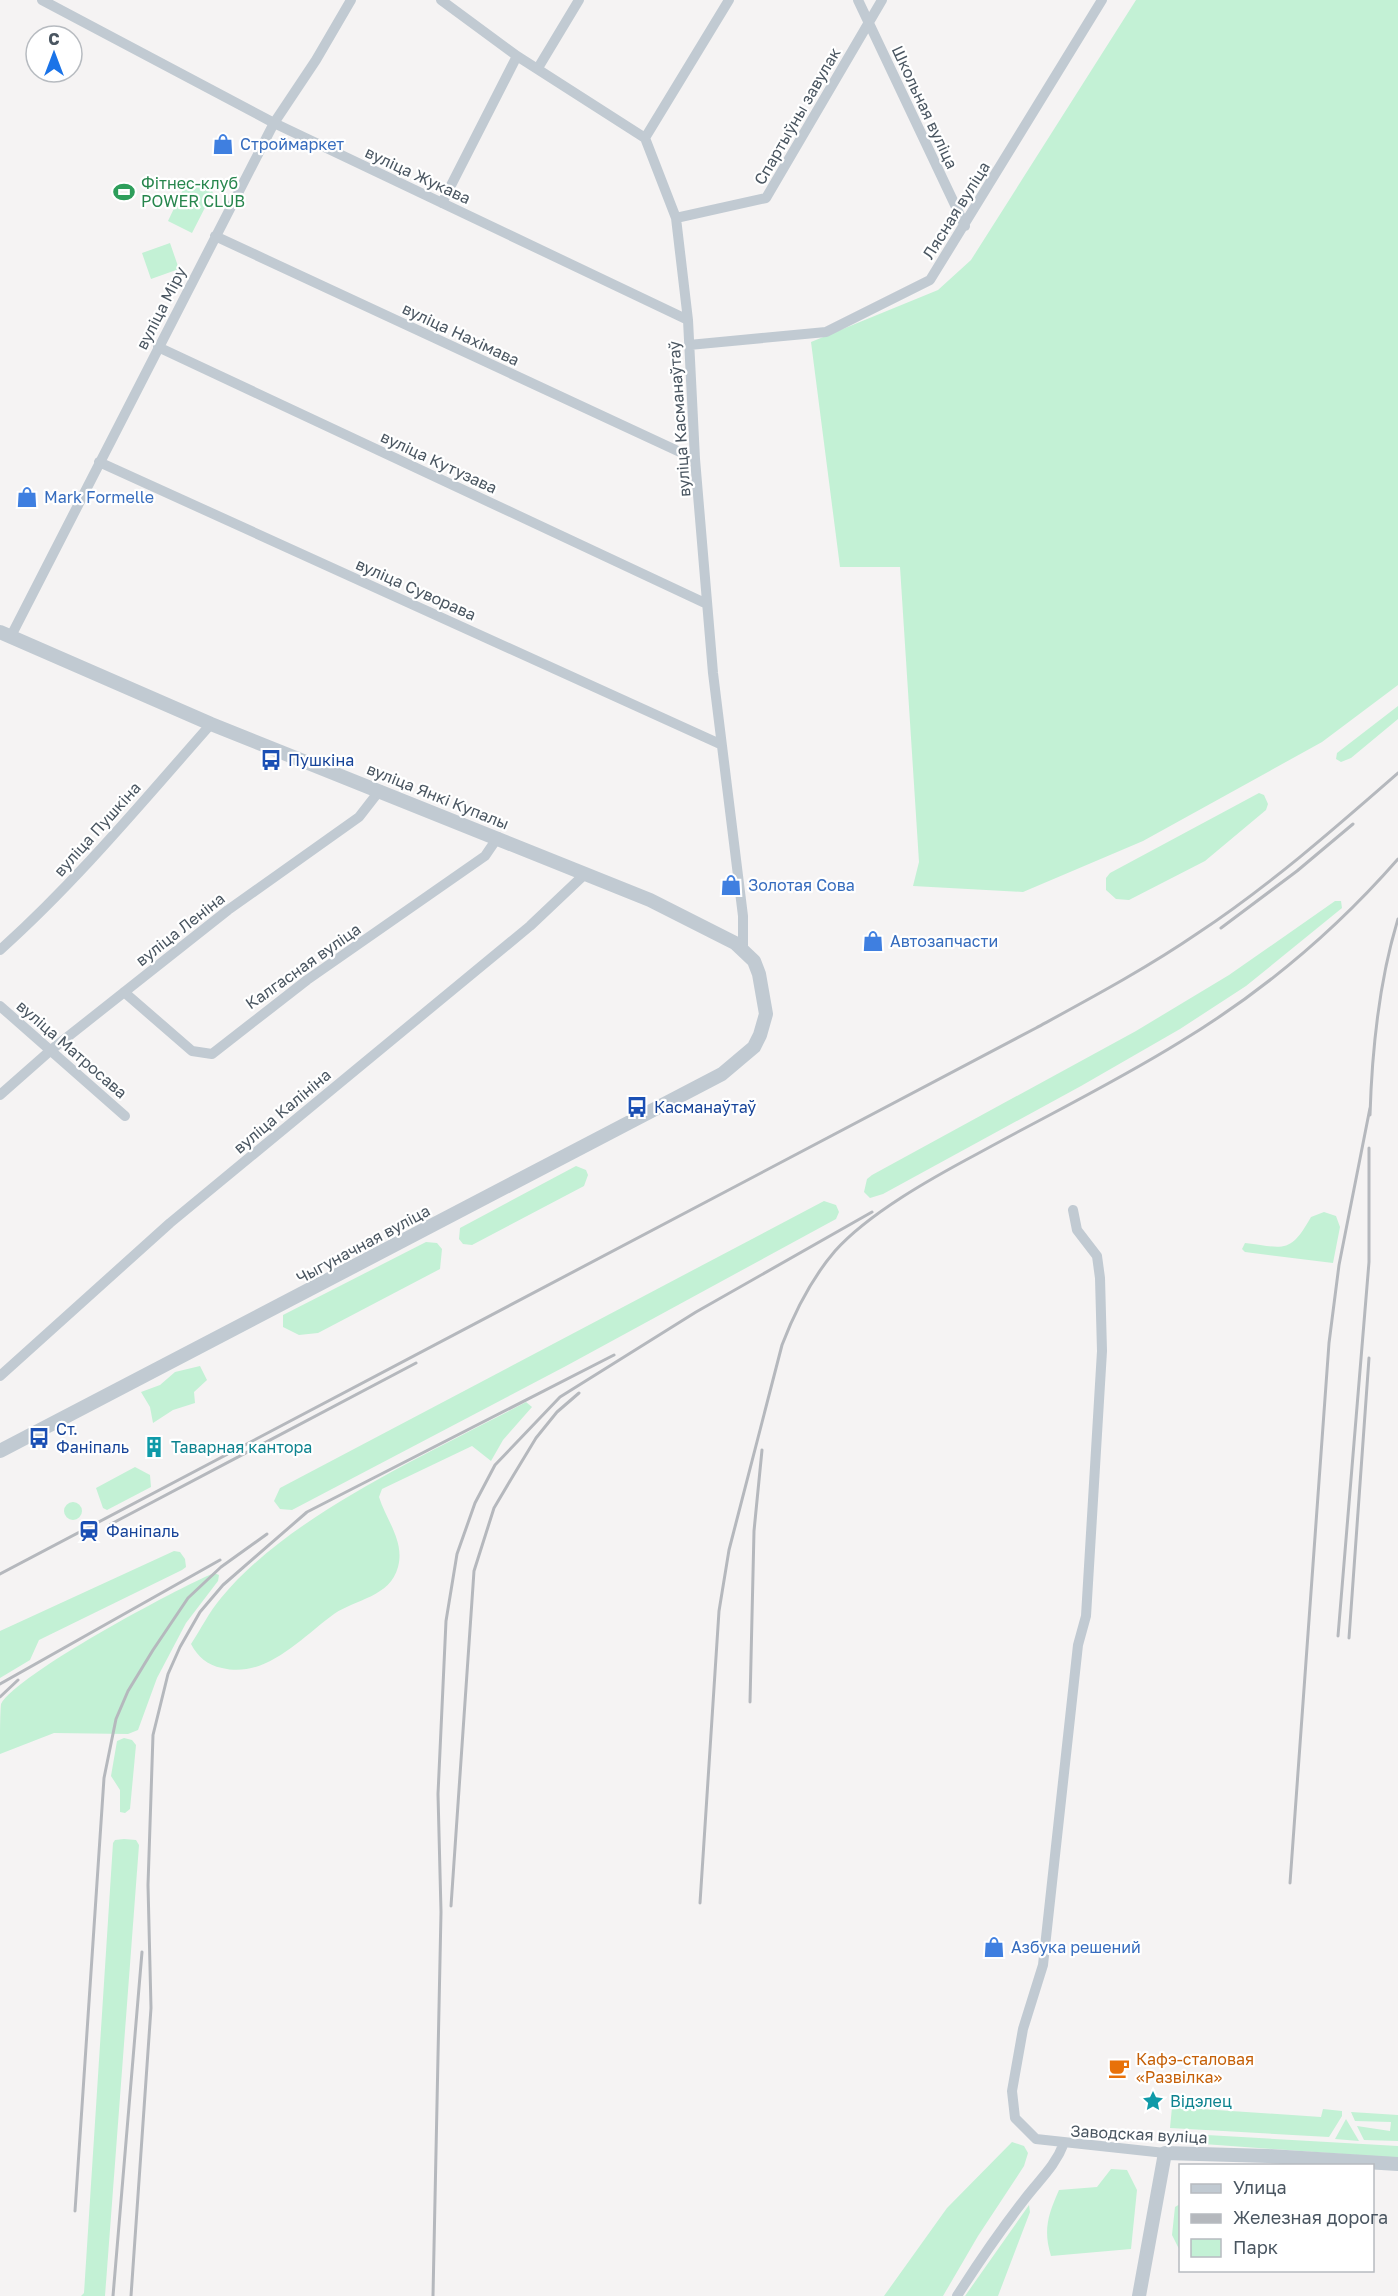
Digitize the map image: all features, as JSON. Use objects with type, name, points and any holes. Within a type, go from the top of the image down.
[{"type":"street","name":"вуліца Жукава","points":[[42,0],[120,39],[274,123],[688,320]]},
{"type":"street","name":"вуліца Міру","points":[[5,634],[99,462],[274,123],[316,60],[351,0]]},
{"type":"street","points":[[441,0],[517,56],[645,138],[729,0]]},
{"type":"street","points":[[538,68],[579,0]]},
{"type":"street","name":"Школьная вуліца","points":[[858,0],[965,226]]},
{"type":"street","name":"Спартыўны завулак","points":[[676,218],[766,198],[882,0]]},
{"type":"street","name":"Лясная вуліца","points":[[689,345],[826,332],[930,280],[1102,0]]},
{"type":"street","points":[[442,203],[517,56]]},
{"type":"street","name":"вуліца Касманаўтаў","points":[[645,138],[676,218],[688,320],[695,459],[707,604],[720,744],[743,916],[743,948]]},
{"type":"street","name":"вуліца Нахімава","points":[[215,236],[695,459]]},
{"type":"street","name":"вуліца Кутузава","points":[[158,347],[707,604]]},
{"type":"street","name":"вуліца Суворава","points":[[99,462],[720,744]]},
{"type":"street","name":"вуліца Янкі Купалы","points":[[5,634],[211,724],[498,837],[650,900],[743,948]]},
{"type":"street","name":"вуліца Пушкіна","points":[[0,950],[37,917],[114,835],[211,724]]},
{"type":"street","name":"вуліца Леніна","points":[[0,1095],[51,1050],[228,910],[359,817],[380,790]]},
{"type":"street","name":"Калгасная вуліца","points":[[124,992],[192,1051],[212,1054],[307,980],[485,856],[498,837]]},
{"type":"street","name":"вуліца Калініна","points":[[0,1376],[170,1223],[530,926],[586,873]]},
{"type":"street","name":"Чыгуначная вуліца","points":[[0,1451],[722,1074],[739,1062],[758,1041],[766,1014],[759,974],[754,961],[743,948]]},
{"type":"street","name":"вуліца Матросава","points":[[0,1006],[124,1116]]},
{"type":"street","points":[[1064,2143],[1036,2139],[1014,2118],[1012,2091],[1023,2029],[1043,1965],[1078,1645],[1086,1616],[1088,1592],[1102,1351],[1100,1278],[1097,1256],[1077,1230],[1073,1210]]},
{"type":"street","name":"Заводская вуліца","points":[[957,2296],[981,2257],[1025,2198],[1057,2162],[1064,2143],[1165,2153],[1268,2156],[1398,2164]]},
{"type":"street","points":[[1139,2296],[1165,2153]]},
{"type":"green space","points":[[1136,0],[1398,0],[1398,685],[1322,742],[1143,841],[1023,892],[913,886],[919,862],[900,567],[840,567],[811,342],[938,290],[971,260]]},
{"type":"green space","points":[[188,179],[213,192],[192,233],[168,221]]},
{"type":"green space","points":[[170,243],[179,269],[151,279],[142,253]]},
{"type":"green space","points":[[1398,706],[1398,719],[1351,758],[1341,762],[1336,759],[1337,753]]},
{"type":"green space","points":[[1259,793],[1264,795],[1268,804],[1266,810],[1205,861],[1129,900],[1116,899],[1106,890],[1106,878],[1110,873]]},
{"type":"green space","points":[[1335,901],[1341,901],[1342,908],[1246,986],[1180,1029],[883,1194],[870,1198],[864,1192],[867,1179],[872,1175],[1136,1031],[1229,975]]},
{"type":"green space","points":[[576,1166],[586,1170],[588,1175],[584,1186],[472,1245],[463,1244],[459,1239],[460,1228]]},
{"type":"green space","points":[[824,1201],[836,1205],[839,1212],[836,1219],[566,1366],[292,1510],[280,1509],[274,1501],[280,1488]]},
{"type":"green space","points":[[1324,1212],[1336,1216],[1340,1227],[1333,1263],[1245,1252],[1242,1249],[1245,1243],[1285,1246],[1297,1237],[1311,1217]]},
{"type":"green space","points":[[426,1242],[437,1243],[442,1249],[440,1269],[318,1333],[299,1335],[283,1327],[283,1315]]},
{"type":"green space","points":[[200,1366],[207,1380],[194,1392],[195,1403],[173,1410],[153,1423],[150,1407],[141,1392],[160,1385],[175,1372]]},
{"type":"green space","points":[[526,1402],[532,1407],[503,1440],[491,1461],[472,1446],[382,1489],[379,1497],[399,1548],[398,1567],[388,1585],[334,1614],[296,1645],[253,1668],[238,1670],[217,1667],[207,1663],[197,1653],[191,1644],[217,1603],[250,1568],[284,1539],[363,1488]]},
{"type":"green space","points":[[135,1467],[150,1475],[151,1487],[107,1510],[103,1508],[96,1488]]},
{"type":"green space","points":[[73,1502],[79,1505],[82,1511],[79,1517],[73,1520],[67,1517],[64,1511],[67,1505]]},
{"type":"green space","points":[[174,1551],[180,1552],[185,1559],[186,1567],[182,1570],[39,1640],[30,1660],[0,1678],[0,1631]]},
{"type":"green space","points":[[214,1573],[219,1575],[218,1581],[186,1623],[157,1678],[138,1730],[128,1734],[54,1733],[0,1754],[1,1704],[13,1690],[99,1633]]},
{"type":"green space","points":[[124,1738],[132,1740],[136,1745],[130,1809],[125,1813],[120,1812],[120,1790],[111,1776],[117,1741]]},
{"type":"green space","points":[[115,1840],[136,1840],[139,1845],[105,2296],[81,2296],[84,2293],[113,1843]]},
{"type":"green space","points":[[1172,2107],[1321,2117],[1323,2109],[1342,2111],[1342,2116],[1329,2137],[1170,2128]]},
{"type":"green space","points":[[1351,2112],[1398,2115],[1398,2141],[1364,2140],[1357,2126],[1390,2131],[1391,2122],[1355,2121]]},
{"type":"green space","points":[[1346,2119],[1359,2141],[1335,2139]]},
{"type":"green space","points":[[1172,2133],[1398,2146],[1398,2158],[1176,2142]]},
{"type":"green space","points":[[1012,2142],[1024,2146],[1028,2153],[1024,2166],[978,2236],[943,2296],[884,2296],[947,2208]]},
{"type":"green space","points":[[1111,2169],[1127,2170],[1137,2190],[1131,2249],[1051,2256],[1047,2230],[1052,2207],[1059,2190],[1097,2187]]},
{"type":"green space","points":[[1029,2205],[1030,2212],[998,2296],[965,2296]]},
{"type":"green space","points":[[1179,2205],[1179,2249],[1172,2235],[1175,2207]]},
{"type":"railway","points":[[0,1574],[1036,1028],[1118,982],[1179,946],[1250,896],[1398,773]]},
{"type":"railway","points":[[1221,928],[1297,871],[1353,824]]},
{"type":"railway","points":[[700,1903],[719,1611],[729,1550],[782,1345],[798,1308],[818,1273],[849,1237],[902,1197],[1130,1072],[1239,1003],[1323,936],[1398,859]]},
{"type":"railway","points":[[1370,1115],[1381,991],[1398,919]]},
{"type":"railway","points":[[1290,1883],[1329,1343],[1339,1265],[1370,1108]]},
{"type":"railway","points":[[1338,1636],[1369,1262],[1369,1148]]},
{"type":"railway","points":[[433,2296],[441,1912],[438,1794],[446,1621],[457,1554],[475,1503],[495,1465],[560,1397],[696,1312],[872,1212]]},
{"type":"railway","points":[[131,2296],[151,2008],[148,1885],[153,1735],[168,1674],[180,1647],[200,1612],[223,1585],[307,1512],[614,1355]]},
{"type":"railway","points":[[1349,1638],[1369,1358]]},
{"type":"railway","points":[[111,1524],[416,1363]]},
{"type":"railway","points":[[451,1906],[474,1571],[494,1508],[536,1438],[557,1412],[579,1393]]},
{"type":"railway","points":[[750,1702],[754,1531],[762,1450]]},
{"type":"railway","points":[[75,2211],[104,1778],[116,1719],[128,1691],[188,1598],[221,1567],[267,1534]]},
{"type":"railway","points":[[0,1684],[220,1560]]},
{"type":"railway","points":[[0,1697],[18,1680]]},
{"type":"railway","points":[[113,2296],[142,1952]]},
{"type":"place","name":"Строймаркет","points":[[223,144]]},
{"type":"place","name":"Фітнес-клуб POWER CLUB","points":[[124,192]]},
{"type":"place","name":"Mark Formelle","points":[[27,497]]},
{"type":"place","name":"Пушкіна","points":[[271,760]]},
{"type":"place","name":"Золотая Сова","points":[[731,885]]},
{"type":"place","name":"Автозапчасти","points":[[873,941]]},
{"type":"place","name":"Касманаўтаў","points":[[637,1107]]},
{"type":"place","name":"Ст. Фаніпаль","points":[[39,1438]]},
{"type":"place","name":"Таварная кантора","points":[[154,1447]]},
{"type":"place","name":"Фаніпаль","points":[[89,1531]]},
{"type":"place","name":"Азбука решений","points":[[994,1947]]},
{"type":"place","name":"Кафэ-сталовая «Развілка»","points":[[1119,2068]]},
{"type":"place","name":"Відэлец","points":[[1153,2101]]}]
